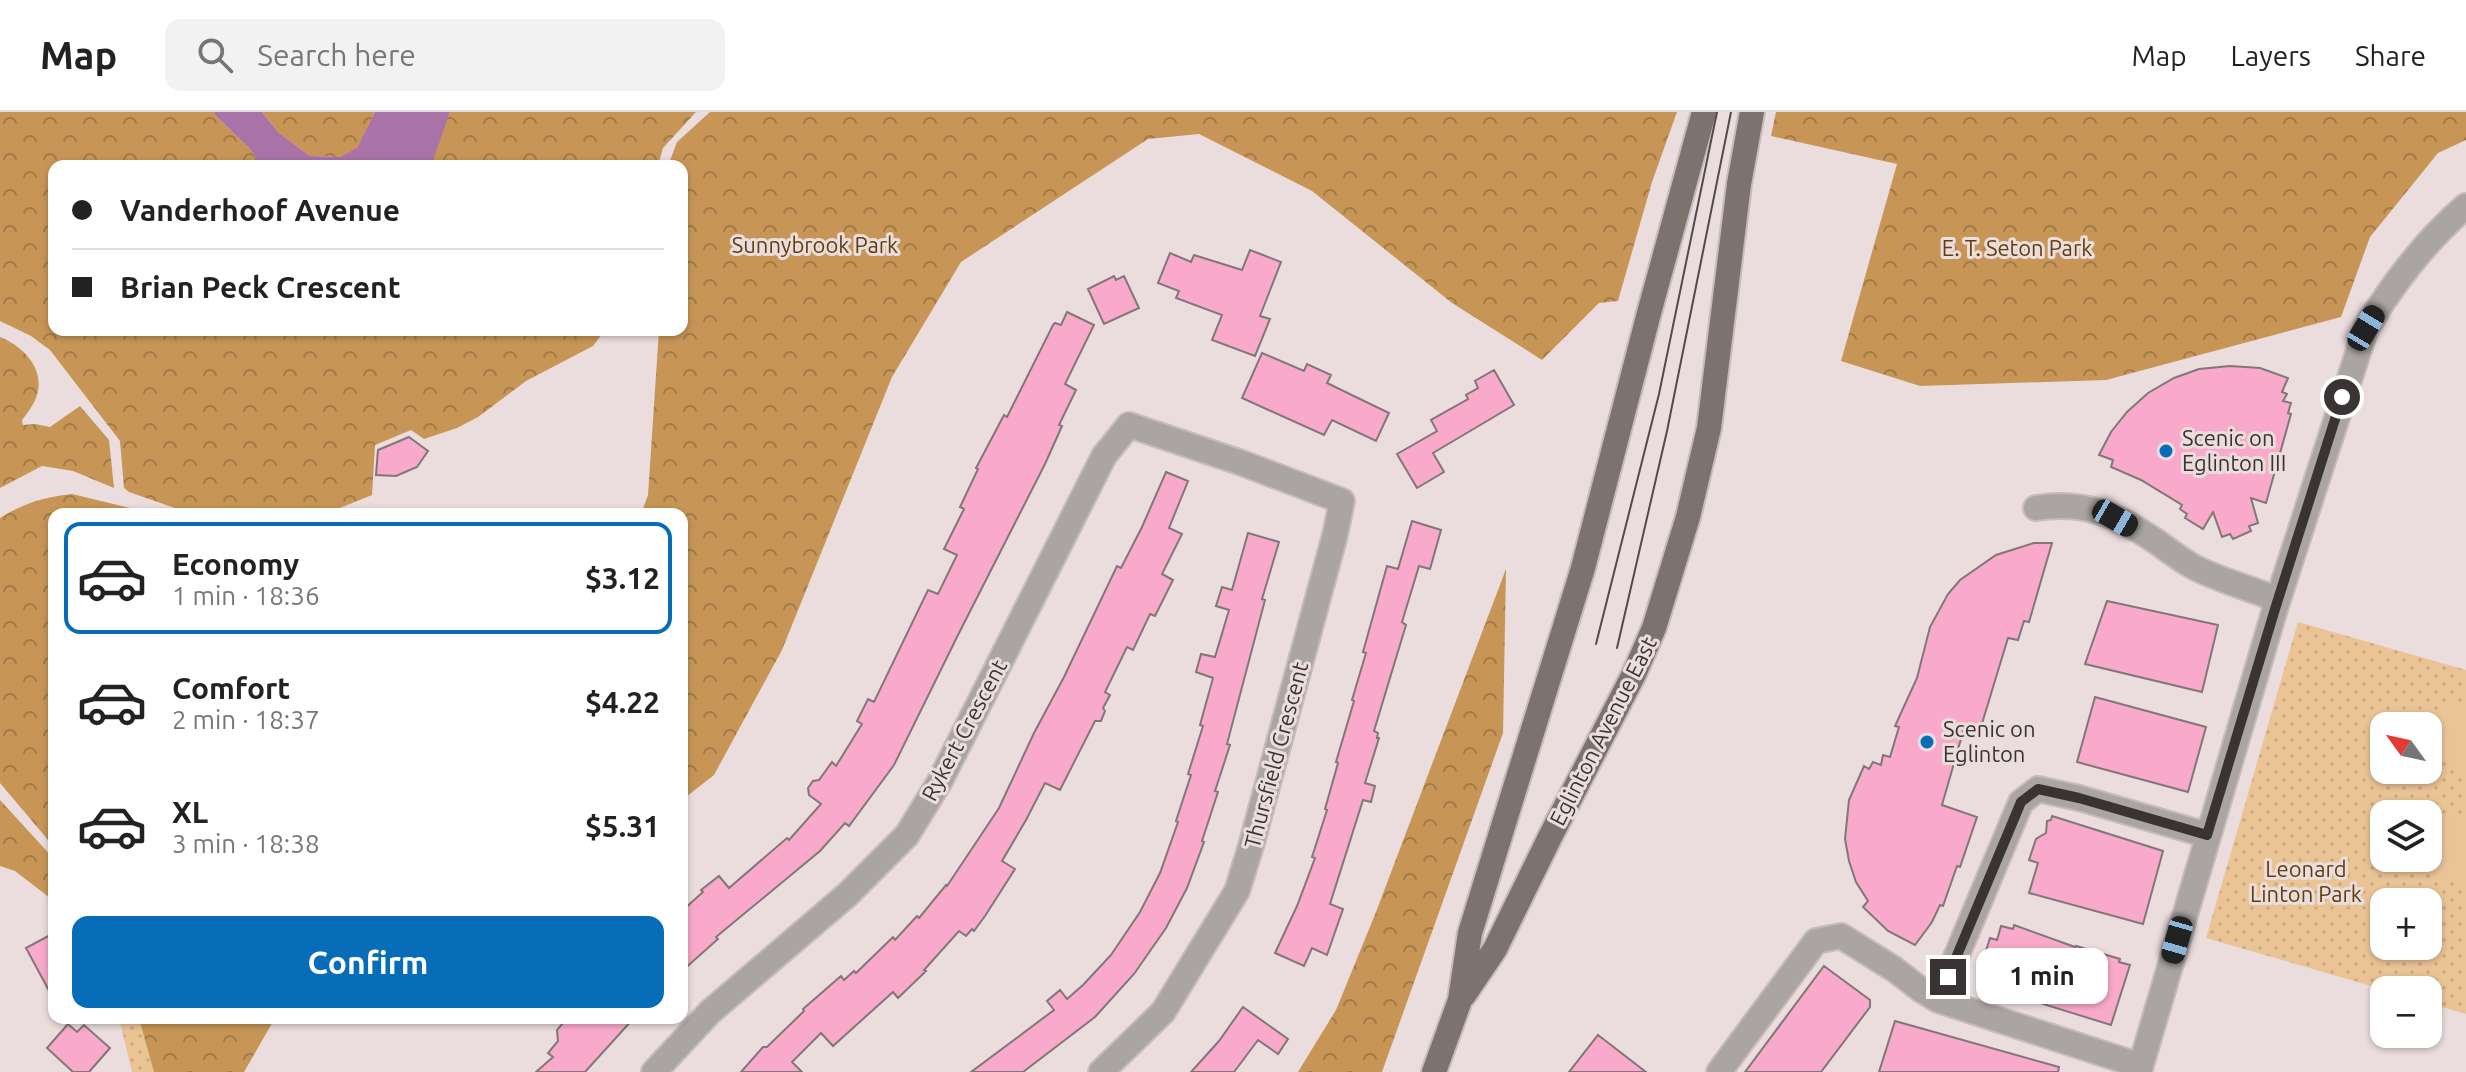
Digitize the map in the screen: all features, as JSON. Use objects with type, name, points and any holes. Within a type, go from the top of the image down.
[{"type":"main road","name":"Eglinton Avenue East","points":[[1434,1072],[1460,1000],[1470,933],[1583,568],[1702,119]]},
{"type":"main road","name":"Eglinton Avenue East","points":[[1460,1000],[1495,949],[1628,687],[1654,628],[1688,517],[1709,428],[1739,184],[1750,124]]},
{"type":"street","points":[[1719,1072],[1816,941],[1841,936],[1938,1000],[2140,1069],[2278,600],[2366,328],[2385,296],[2425,245],[2466,206]]},
{"type":"street","name":"Rykert Crescent","points":[[654,1072],[710,1012],[847,895],[907,835],[940,781],[1104,456],[1129,425],[1242,463]]},
{"type":"street","name":"Thursfield Crescent","points":[[1101,1072],[1163,1012],[1237,891],[1335,535],[1342,501],[1242,463]]},
{"type":"street","points":[[2036,508],[2086,506],[2152,539],[2193,567],[2278,600]]},
{"type":"street","points":[[1938,1000],[2021,802],[2038,789],[2207,835]]},
{"type":"green space","points":[[0,112],[215,112],[257,160],[48,160],[48,336],[600,336],[593,346],[526,381],[478,417],[457,428],[424,439],[411,430],[375,445],[372,495],[340,508],[175,508],[124,488],[120,441],[50,350],[31,336],[0,321]]},
{"type":"green space","points":[[262,112],[375,112],[357,149],[340,157],[310,156],[278,132]]},
{"type":"green space","points":[[450,112],[696,112],[663,148],[660,160],[433,160]]},
{"type":"green space","name":"Sunnybrook Park","points":[[710,112],[1677,112],[1652,182],[1618,301],[1599,303],[1542,360],[1452,303],[1312,191],[1199,134],[1148,139],[961,262],[892,377],[782,650],[714,775],[688,795],[688,508],[643,508],[648,495],[659,336],[688,336],[688,160],[670,160],[677,142]]},
{"type":"green space","name":"E. T. Seton Park","points":[[1776,112],[2466,112],[2466,140],[2438,153],[2370,237],[2341,317],[2106,380],[1920,386],[1841,361],[1897,164],[1771,136]]},
{"type":"green space","points":[[0,337],[23,351],[37,373],[37,395],[22,420],[23,425],[50,427],[80,406],[109,440],[114,488],[73,471],[42,466],[0,488]]},
{"type":"green space","points":[[72,494],[130,508],[48,508],[48,840],[0,783],[0,518],[17,508]]},
{"type":"green space","points":[[1506,569],[1503,733],[1382,1072],[1298,1072],[1336,1010]]},
{"type":"green space","name":"Leonard Linton Park","points":[[2298,622],[2466,670],[2466,1014],[2442,1007],[2442,976],[2370,976],[2370,986],[2206,938]]},
{"type":"green space","points":[[2445,701],[2466,703],[2466,768],[2442,760],[2442,712],[2437,712]]},
{"type":"green space","points":[[0,800],[48,852],[48,896],[15,871],[0,866]]},
{"type":"green space","points":[[2442,814],[2466,821],[2466,865],[2460,883],[2423,872],[2442,872]]},
{"type":"green space","points":[[120,1024],[272,1024],[244,1072],[132,1072]]},
{"type":"green space","points":[[141,1024],[272,1024],[244,1072],[154,1072]]},
{"type":"shaded area","points":[[215,112],[262,112],[278,132],[310,156],[340,157],[357,148],[375,112],[450,112],[433,160],[257,160]]},
{"type":"building","points":[[1250,250],[1281,262],[1260,316],[1270,319],[1255,356],[1212,340],[1222,315],[1176,298],[1179,291],[1158,283],[1170,253],[1191,262],[1194,255],[1242,270]]},
{"type":"building","points":[[1114,276],[1116,280],[1124,276],[1139,308],[1104,324],[1088,289]]},
{"type":"building","points":[[1067,312],[1094,325],[1065,384],[1076,390],[1045,464],[894,765],[849,826],[845,823],[820,851],[716,937],[718,939],[688,966],[688,906],[719,876],[729,888],[787,838],[789,840],[821,804],[809,795],[808,788],[813,781],[819,780],[832,762],[836,766],[862,724],[857,721],[868,699],[874,702],[928,590],[938,594],[957,555],[944,549],[964,509],[960,507],[976,468],[1004,415],[1007,417],[1053,325],[1061,325]]},
{"type":"building","points":[[1262,353],[1304,371],[1307,364],[1331,375],[1327,383],[1389,413],[1376,441],[1332,420],[1324,435],[1242,398]]},
{"type":"building","name":"Scenic on Eglinton III","points":[[2230,366],[2260,368],[2288,378],[2282,392],[2287,394],[2283,401],[2291,403],[2288,413],[2291,414],[2266,503],[2251,498],[2258,523],[2249,526],[2251,531],[2233,539],[2230,534],[2222,537],[2213,512],[2203,529],[2185,518],[2187,514],[2180,509],[2182,505],[2141,480],[2111,467],[2113,460],[2099,455],[2111,432],[2148,393],[2174,378],[2199,369]]},
{"type":"building","points":[[1494,370],[1514,405],[1433,453],[1444,472],[1417,488],[1397,454],[1437,431],[1431,420],[1468,399],[1466,395],[1478,388],[1475,381]]},
{"type":"building","points":[[409,437],[428,451],[417,467],[396,476],[376,475],[378,450]]},
{"type":"building","points":[[1166,472],[1188,481],[1169,528],[1182,534],[1162,574],[1173,580],[1155,616],[1150,614],[1133,650],[1127,647],[1105,692],[1110,695],[1101,721],[1095,721],[1060,790],[1045,783],[1002,861],[1015,869],[985,916],[966,936],[959,931],[926,971],[898,998],[893,992],[833,1046],[821,1033],[792,1062],[802,1072],[741,1072],[763,1047],[767,1047],[803,1009],[841,976],[844,980],[854,971],[856,973],[893,937],[895,940],[947,886],[999,808],[1117,566],[1121,568],[1142,527]]},
{"type":"building","points":[[1412,521],[1441,530],[1430,569],[1419,566],[1402,622],[1406,625],[1374,731],[1379,738],[1365,783],[1375,786],[1371,802],[1363,800],[1330,904],[1343,909],[1327,955],[1312,948],[1304,966],[1275,953],[1315,858],[1312,857],[1327,810],[1336,762],[1366,653],[1363,652],[1387,566],[1398,569]]},
{"type":"building","points":[[1248,533],[1279,542],[1227,744],[1230,745],[1215,791],[1218,792],[1187,888],[1166,928],[1134,974],[1095,1017],[1023,1072],[971,1072],[1054,1010],[1047,1001],[1060,990],[1067,999],[1083,985],[1111,955],[1140,912],[1160,873],[1178,822],[1191,775],[1188,774],[1203,726],[1200,725],[1213,678],[1196,672],[1201,654],[1215,657],[1229,610],[1216,606],[1222,587],[1232,590]]},
{"type":"building","name":"Scenic on Eglinton","points":[[2034,543],[2052,543],[2029,622],[2024,621],[2018,640],[2008,638],[1980,730],[1965,725],[1942,805],[1977,817],[1943,906],[1940,905],[1915,945],[1888,931],[1863,907],[1868,901],[1856,882],[1845,839],[1849,800],[1864,766],[1869,769],[1873,762],[1881,765],[1883,755],[1890,757],[1899,727],[1895,726],[1917,678],[1930,627],[1948,594],[1960,580],[1996,555]]},
{"type":"building","points":[[2107,601],[2218,625],[2202,692],[2085,664]]},
{"type":"building","points":[[2095,697],[2206,727],[2188,792],[2077,762]]},
{"type":"building","points":[[2052,816],[2163,851],[2143,924],[2029,893],[2038,863],[2029,860],[2036,839],[2046,833],[2047,821]]},
{"type":"building","points":[[2014,925],[2120,959],[2119,962],[2130,965],[2111,1025],[1985,986],[1984,957],[1990,938],[1997,940],[2001,926],[2013,929]]},
{"type":"building","points":[[48,936],[48,989],[26,948]]},
{"type":"building","points":[[1824,966],[1870,1000],[1870,1007],[1821,1072],[1745,1072]]},
{"type":"building","points":[[1243,1007],[1288,1039],[1278,1054],[1258,1040],[1234,1072],[1191,1072],[1219,1041]]},
{"type":"building","points":[[1895,1021],[2059,1067],[2058,1072],[1879,1072]]},
{"type":"building","points":[[68,1024],[77,1032],[84,1025],[110,1048],[89,1072],[73,1072],[47,1048]]},
{"type":"building","points":[[562,1024],[629,1024],[585,1072],[536,1072],[553,1057],[548,1053],[558,1041],[557,1030]]},
{"type":"building","points":[[1598,1035],[1646,1072],[1569,1072]]},
{"type":"tram line","points":[[1596,644],[1659,394],[1717,112]]},
{"type":"tram line","points":[[1617,648],[1667,431],[1731,112]]},
{"type":"place","name":"Scenic on Eglinton III","points":[[2166,451]]},
{"type":"place","name":"Scenic on Eglinton","points":[[1927,742]]},
{"type":"route","points":[[1948,977],[2021,802],[2038,789],[2207,835],[2342,397]]}]
